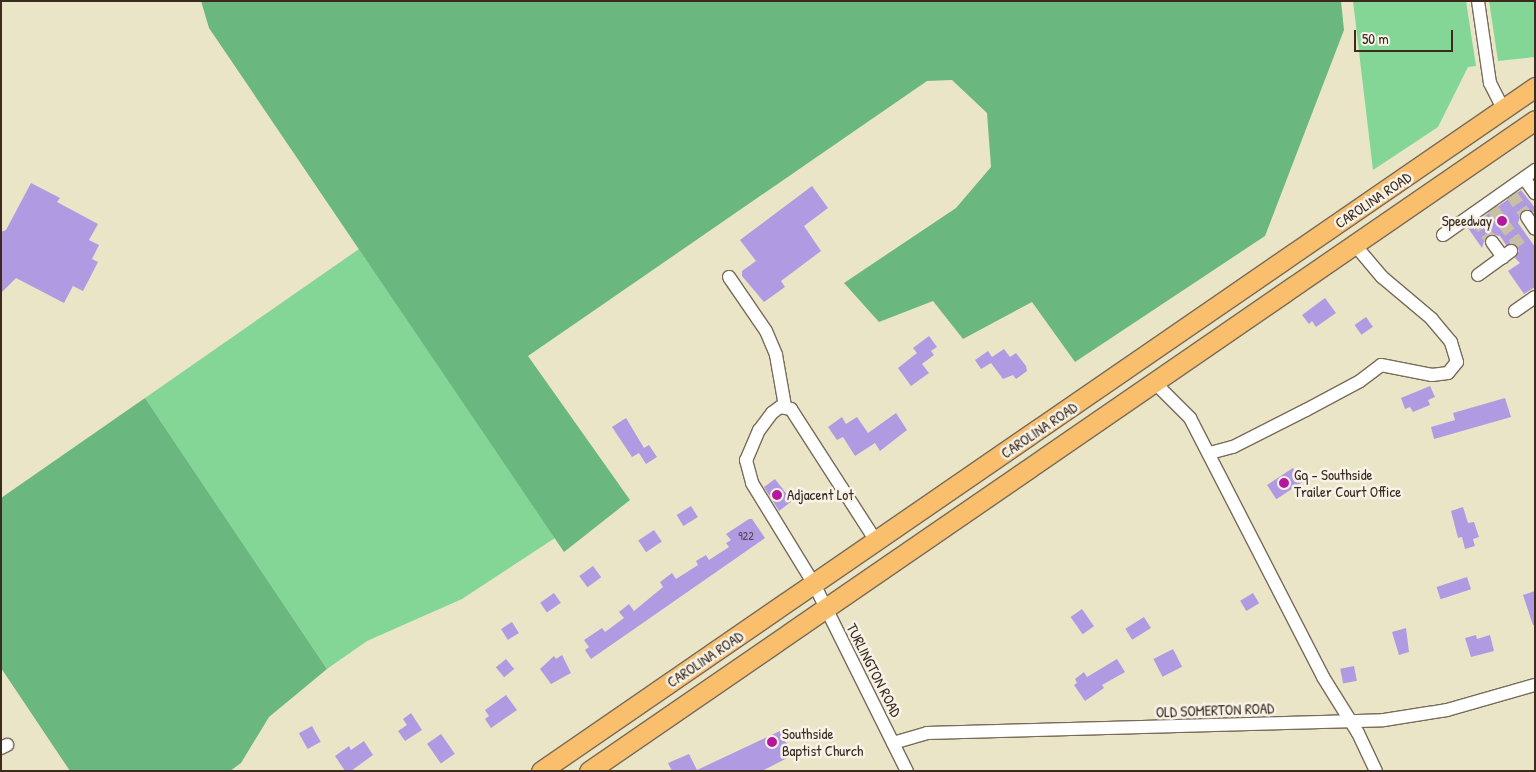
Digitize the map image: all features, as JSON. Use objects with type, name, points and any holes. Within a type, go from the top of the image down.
[{"type":"highway","name":"CAROLINA ROAD","points":[[542,771],[1535,87]]},
{"type":"highway","points":[[1510,104],[1533,121]]},
{"type":"highway","name":"CAROLINA ROAD","points":[[589,771],[1533,121]]},
{"type":"street","points":[[1478,1],[1490,83],[1510,104]]},
{"type":"street","points":[[1443,235],[1474,217],[1510,192],[1529,174],[1535,193]]},
{"type":"street","points":[[1527,217],[1533,235]]},
{"type":"street","points":[[1478,274],[1507,254],[1492,242]]},
{"type":"street","points":[[1210,453],[1233,447],[1306,410],[1360,381],[1381,365],[1432,375],[1448,372],[1457,362],[1451,342],[1432,319],[1382,277],[1354,244]]},
{"type":"street","points":[[729,277],[766,330],[776,355],[786,406],[791,409],[824,456],[876,541]]},
{"type":"street","points":[[1515,311],[1535,297]]},
{"type":"street","points":[[1154,382],[1182,408],[1210,453],[1323,677],[1350,721],[1376,771]]},
{"type":"street","name":"TURLINGTON ROAD","points":[[786,406],[772,413],[759,430],[746,460],[761,501],[814,584],[907,771]]},
{"type":"street","name":"OLD SOMERTON ROAD","points":[[893,743],[928,733],[1350,721],[1429,714],[1535,685]]},
{"type":"green space","points":[[201,1],[1341,1],[1344,30],[1265,236],[1075,362],[1032,302],[963,339],[933,301],[879,322],[844,283],[956,208],[991,167],[987,113],[952,80],[927,81],[528,356],[630,500],[564,552],[209,28]]},
{"type":"green space","points":[[1353,1],[1466,1],[1476,66],[1468,67],[1438,127],[1373,170]]},
{"type":"green space","points":[[1489,1],[1535,1],[1535,57],[1498,61]]},
{"type":"green space","points":[[359,249],[555,538],[462,599],[367,641],[327,669],[145,398]]},
{"type":"green space","points":[[145,398],[327,669],[269,717],[241,763],[230,771],[70,771],[1,668],[1,498]]},
{"type":"building","points":[[31,183],[60,198],[57,202],[98,224],[89,240],[99,245],[92,259],[98,262],[83,291],[73,286],[64,303],[16,278],[1,293],[1,232],[6,230]]},
{"type":"building","points":[[812,186],[828,208],[804,226],[821,251],[781,281],[785,287],[764,302],[742,276],[742,271],[756,261],[740,240]]},
{"type":"building","points":[[1521,190],[1535,208],[1534,212],[1522,211],[1518,223],[1535,247],[1535,287],[1524,294],[1508,271],[1520,263],[1515,258],[1519,251],[1517,246],[1506,245],[1500,236],[1492,234],[1485,238],[1482,248],[1468,228]]},
{"type":"building","points":[[1325,298],[1336,313],[1316,327],[1312,321],[1309,324],[1302,315]]},
{"type":"building","points":[[1366,317],[1373,327],[1361,335],[1355,325]]},
{"type":"building","points":[[929,336],[937,347],[931,351],[934,355],[922,364],[929,373],[911,386],[898,368],[917,353],[913,348]]},
{"type":"building","points":[[1004,349],[1010,357],[1016,353],[1026,366],[1027,371],[1016,379],[1013,375],[1003,379],[991,363],[981,369],[975,360],[988,351],[992,357]]},
{"type":"building","points":[[1430,386],[1435,397],[1428,400],[1430,405],[1413,412],[1410,407],[1405,409],[1401,398]]},
{"type":"building","points":[[1505,398],[1511,417],[1434,439],[1431,427],[1455,420],[1453,413]]},
{"type":"building","points":[[896,413],[907,430],[880,451],[875,443],[855,456],[843,437],[837,440],[828,427],[842,417],[846,424],[857,417],[868,433]]},
{"type":"building","points":[[626,418],[644,448],[649,445],[657,457],[646,464],[639,453],[632,457],[612,427]]},
{"type":"building","name":"Gq - Southside Trailer Court Office","points":[[1293,468],[1302,482],[1276,499],[1267,485]]},
{"type":"building","name":"Adjacent Lot","points":[[775,479],[792,501],[779,511],[764,487]]},
{"type":"building","points":[[691,506],[698,517],[683,526],[677,515]]},
{"type":"building","points":[[1463,507],[1468,523],[1474,522],[1479,537],[1473,539],[1475,546],[1465,549],[1462,537],[1458,538],[1451,511]]},
{"type":"building","points":[[752,519],[765,538],[591,659],[585,650],[589,647],[584,640],[602,628],[605,632],[624,618],[619,612],[629,604],[634,611],[663,587],[660,582],[672,573],[676,579],[698,565],[696,561],[706,555],[709,560],[729,547],[726,543],[731,540],[726,534]]},
{"type":"building","points":[[654,530],[662,542],[646,552],[638,541]]},
{"type":"building","points":[[593,566],[601,577],[587,587],[579,576]]},
{"type":"building","points":[[1467,577],[1471,589],[1441,599],[1437,587]]},
{"type":"building","points":[[1535,591],[1535,625],[1533,625],[1523,595]]},
{"type":"building","points":[[554,593],[561,603],[547,613],[540,603]]},
{"type":"building","points":[[1253,593],[1259,603],[1246,611],[1240,601]]},
{"type":"building","points":[[1082,609],[1094,626],[1083,634],[1071,617]]},
{"type":"building","points":[[1144,617],[1151,628],[1132,640],[1125,629]]},
{"type":"building","points":[[512,622],[519,633],[508,640],[501,629]]},
{"type":"building","points":[[1406,628],[1409,652],[1399,655],[1392,632]]},
{"type":"building","points":[[1476,635],[1477,639],[1490,635],[1494,651],[1471,657],[1465,638]]},
{"type":"building","points":[[1173,649],[1182,667],[1162,677],[1153,659]]},
{"type":"building","points":[[562,655],[571,673],[551,684],[540,669],[554,656],[556,659]]},
{"type":"building","points":[[506,659],[514,669],[504,677],[496,667]]},
{"type":"building","points":[[1117,659],[1125,672],[1102,685],[1104,688],[1085,701],[1074,685],[1077,683],[1075,679],[1084,672],[1087,677]]},
{"type":"building","points":[[1354,666],[1357,681],[1343,683],[1340,669]]},
{"type":"building","points":[[506,695],[517,710],[491,728],[485,719],[489,716],[485,710]]},
{"type":"building","points":[[411,713],[422,730],[405,741],[398,731],[407,725],[403,719]]},
{"type":"building","points":[[312,726],[321,742],[308,749],[299,733]]},
{"type":"building","name":"Southside Baptist Church","points":[[780,731],[793,755],[762,771],[672,771],[668,763],[689,754],[697,770]]},
{"type":"building","points":[[441,734],[455,754],[441,763],[427,744]]},
{"type":"building","points":[[364,741],[373,755],[351,771],[345,771],[335,756],[349,746],[351,750]]},
{"type":"tunnel","points":[[1511,194],[1527,217]]},
{"type":"tunnel","points":[[1492,208],[1520,246]]},
{"type":"tunnel","points":[[1476,219],[1492,242]]},
{"type":"place","name":"Speedway","points":[[1502,221]]},
{"type":"place","name":"Gq - Southside Trailer Court Office","points":[[1284,483]]},
{"type":"place","name":"Adjacent Lot","points":[[777,495]]},
{"type":"place","name":"Southside Baptist Church","points":[[772,742]]}]
